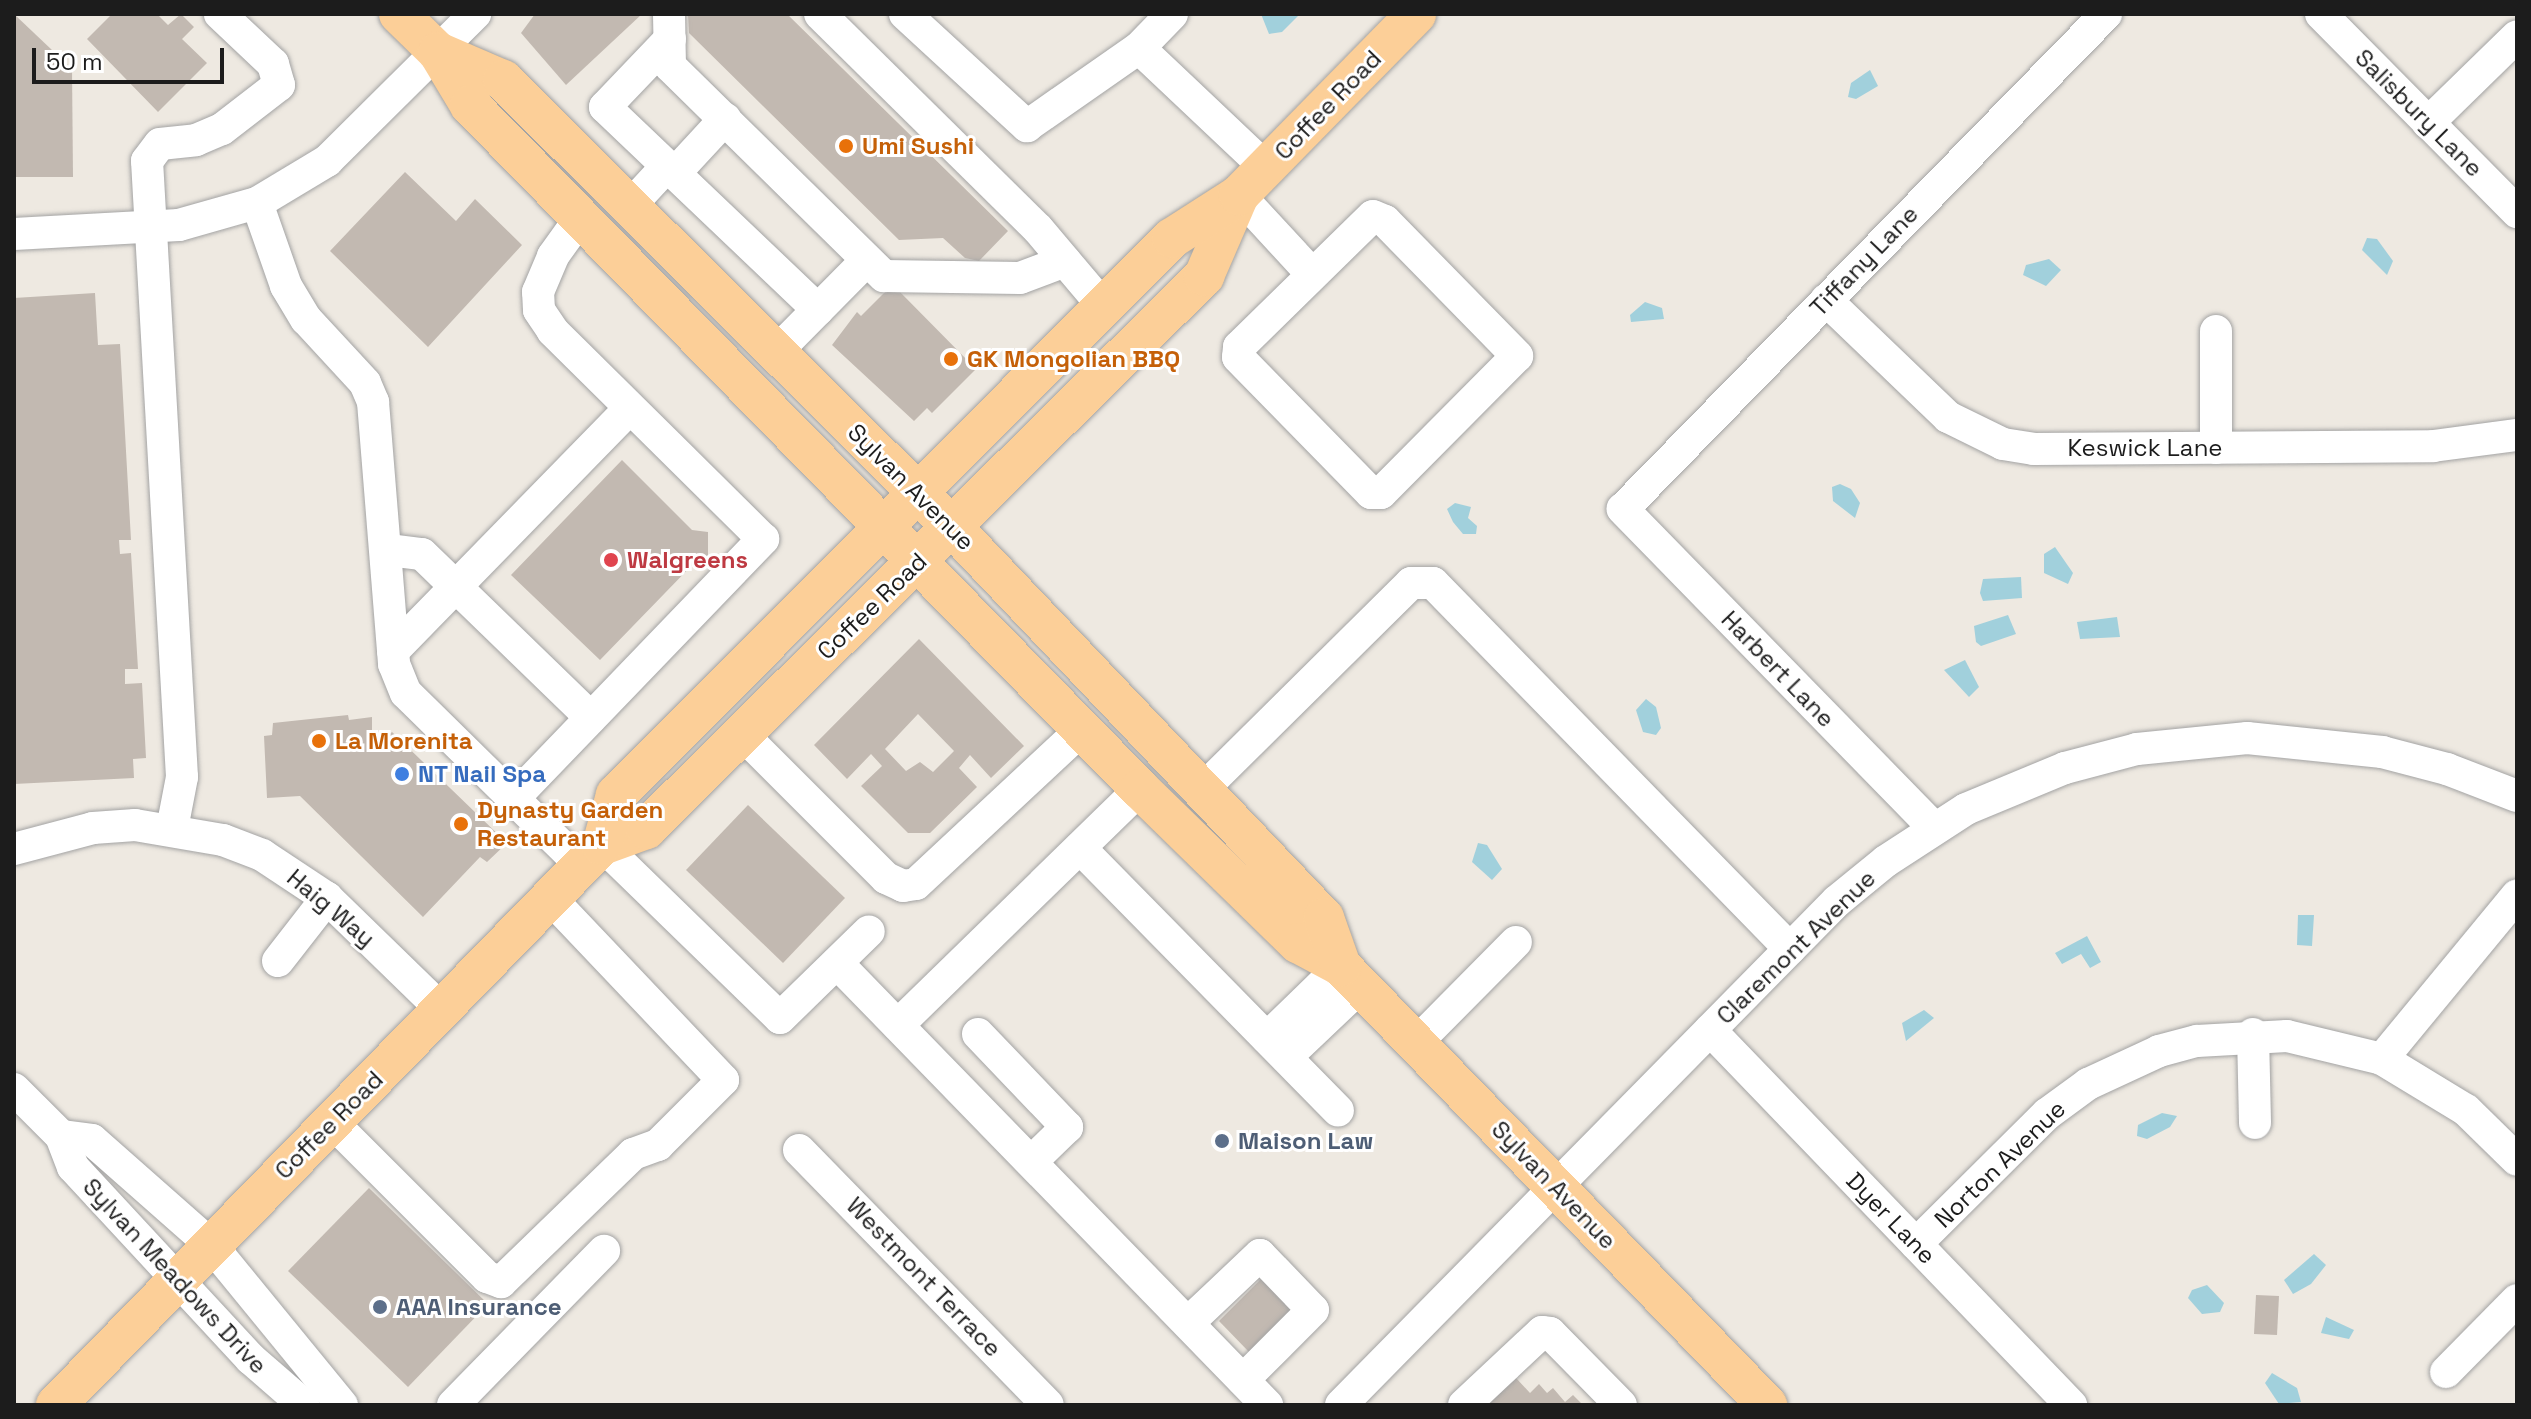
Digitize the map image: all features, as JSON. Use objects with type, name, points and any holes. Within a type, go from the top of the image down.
[{"type":"main road","name":"Sylvan Avenue","points":[[399,14],[438,52],[470,105],[887,526],[1140,789],[1298,943],[1351,976],[1767,1405]]},
{"type":"main road","name":"Coffee Road","points":[[592,856],[616,795],[1172,238],[1253,182],[1416,14]]},
{"type":"main road","name":"Sylvan Avenue","points":[[438,52],[503,80],[953,528],[1324,918],[1351,976]]},
{"type":"main road","name":"Coffee Road","points":[[56,1405],[592,856],[646,829],[1204,276],[1253,182]]},
{"type":"street","points":[[172,829],[182,777],[147,161],[153,148],[222,129],[279,85],[273,64],[220,14]]},
{"type":"street","points":[[14,234],[179,225],[257,203],[327,161],[475,14]]},
{"type":"street","points":[[820,14],[1065,261],[1104,307]]},
{"type":"street","points":[[905,14],[1027,126],[1139,48],[1172,14]]},
{"type":"street","name":"Tiffany Lane","points":[[1623,509],[2106,14]]},
{"type":"street","name":"Salisbury Lane","points":[[2321,14],[2517,212]]},
{"type":"street","points":[[669,26],[670,66],[884,276],[1020,278],[1065,261]]},
{"type":"street","points":[[669,26],[605,107],[818,310]]},
{"type":"street","points":[[2428,123],[2517,36]]},
{"type":"street","points":[[1139,48],[1253,182],[1311,273]]},
{"type":"street","points":[[629,207],[725,119]]},
{"type":"street","points":[[257,203],[286,286],[306,319],[365,383],[373,402],[388,550],[393,651],[406,693],[513,799],[592,856],[780,1018],[869,931]]},
{"type":"street","points":[[1373,216],[1385,221],[1517,356],[1381,493],[1371,493],[1238,357],[1239,347],[1311,273],[1373,216]]},
{"type":"street","points":[[513,799],[763,539],[630,408],[539,310],[538,292],[553,256],[581,217]]},
{"type":"street","points":[[776,352],[867,260]]},
{"type":"street","name":"Keswick Lane","points":[[1826,300],[1948,417],[1988,439],[2034,449],[2433,446],[2481,444],[2517,435]]},
{"type":"street","points":[[2216,331],[2216,448]]},
{"type":"street","points":[[393,651],[630,408]]},
{"type":"street","name":"Harbert Lane","points":[[1623,509],[1934,828]]},
{"type":"street","points":[[388,550],[422,554],[591,718]]},
{"type":"street","points":[[1203,789],[1411,583],[1433,583],[1790,949]]},
{"type":"street","points":[[741,733],[886,878],[903,886],[916,884],[1082,729]]},
{"type":"street","name":"Claremont Avenue","points":[[1341,1405],[1837,901],[1934,828],[2065,768],[2137,749],[2247,738],[2382,752],[2517,796]]},
{"type":"street","points":[[898,1025],[1140,789]]},
{"type":"street","name":"Haig Way","points":[[14,849],[93,828],[172,829],[262,855],[327,898],[442,1010]]},
{"type":"street","points":[[1080,848],[1338,1111]]},
{"type":"street","points":[[2382,1059],[2517,895]]},
{"type":"street","points":[[278,961],[327,898]]},
{"type":"street","points":[[332,1122],[487,1277],[501,1282],[633,1154],[658,1145],[724,1075],[551,899]]},
{"type":"street","points":[[1416,1043],[1516,942]]},
{"type":"street","points":[[837,963],[1267,1405]]},
{"type":"street","points":[[1276,1048],[1351,976]]},
{"type":"street","name":"Dyer Lane","points":[[1710,1030],[2071,1405]]},
{"type":"street","points":[[978,1034],[1067,1127],[1031,1162]]},
{"type":"street","points":[[2253,1034],[2255,1123]]},
{"type":"street","name":"Norton Avenue","points":[[1916,1244],[2047,1114],[2088,1084],[2159,1051],[2253,1034],[2343,1046],[2382,1059],[2466,1110],[2517,1160]]},
{"type":"street","name":"Sylvan Meadows Drive","points":[[14,1089],[61,1136],[73,1167],[251,1359],[304,1405]]},
{"type":"street","name":"Sylvan Meadows Drive","points":[[61,1136],[92,1140],[211,1245],[342,1405]]},
{"type":"street","name":"Westmont Terrace","points":[[799,1150],[1048,1405]]},
{"type":"street","points":[[453,1405],[604,1251]]},
{"type":"street","points":[[1188,1323],[1260,1255],[1313,1310],[1243,1380]]},
{"type":"street","points":[[2446,1372],[2517,1300]]},
{"type":"street","points":[[1464,1405],[1542,1332],[1550,1333],[1621,1405]]},
{"type":"water","points":[[1261,14],[1298,16],[1282,32],[1269,34]]},
{"type":"water","points":[[1870,70],[1878,86],[1856,99],[1848,97],[1851,83]]},
{"type":"water","points":[[2367,238],[2377,239],[2393,261],[2387,275],[2362,250]]},
{"type":"water","points":[[2049,259],[2061,270],[2046,286],[2023,275],[2026,265]]},
{"type":"water","points":[[1645,302],[1662,308],[1664,319],[1631,322],[1630,315]]},
{"type":"water","points":[[1840,484],[1851,489],[1860,503],[1855,518],[1833,501],[1832,487]]},
{"type":"water","points":[[1455,503],[1471,507],[1468,518],[1477,526],[1476,534],[1463,534],[1453,522],[1447,509]]},
{"type":"water","points":[[2055,547],[2073,573],[2068,584],[2044,573],[2044,554]]},
{"type":"water","points":[[2021,577],[2022,598],[1983,601],[1980,593],[1983,579]]},
{"type":"water","points":[[2008,615],[2016,634],[1981,646],[1976,642],[1974,626]]},
{"type":"water","points":[[2117,617],[2120,637],[2080,639],[2077,622]]},
{"type":"water","points":[[1965,660],[1979,687],[1969,697],[1944,670]]},
{"type":"water","points":[[1646,699],[1656,707],[1661,728],[1656,735],[1643,732],[1636,710]]},
{"type":"water","points":[[1478,843],[1487,845],[1502,869],[1492,880],[1472,862]]},
{"type":"water","points":[[2298,915],[2314,915],[2312,946],[2297,945]]},
{"type":"water","points":[[2087,936],[2101,962],[2090,968],[2081,954],[2062,964],[2055,953]]},
{"type":"water","points":[[1924,1010],[1934,1018],[1906,1041],[1902,1023]]},
{"type":"water","points":[[2162,1113],[2177,1116],[2170,1127],[2147,1139],[2137,1136],[2138,1125]]},
{"type":"water","points":[[2314,1254],[2326,1265],[2311,1284],[2293,1294],[2284,1280]]},
{"type":"water","points":[[2207,1285],[2224,1303],[2220,1312],[2202,1314],[2188,1298],[2192,1290]]},
{"type":"water","points":[[2326,1317],[2354,1330],[2349,1339],[2321,1333]]},
{"type":"water","points":[[2272,1373],[2297,1388],[2301,1402],[2279,1404],[2265,1383]]},
{"type":"building","points":[[14,14],[72,69],[73,177],[14,177]]},
{"type":"building","points":[[112,14],[157,14],[168,25],[181,14],[194,27],[182,39],[207,63],[158,112],[87,39]]},
{"type":"building","points":[[535,14],[642,14],[566,85],[521,33]]},
{"type":"building","points":[[688,14],[787,14],[1008,231],[979,261],[965,258],[943,238],[899,240],[689,33]]},
{"type":"building","points":[[405,172],[456,221],[475,199],[522,245],[428,347],[330,251]]},
{"type":"building","points":[[899,291],[976,369],[932,413],[927,408],[914,421],[832,345],[857,312],[861,316],[885,292]]},
{"type":"building","points":[[95,293],[98,345],[120,344],[131,540],[119,540],[120,554],[131,553],[138,669],[125,669],[125,684],[142,683],[146,758],[133,759],[134,778],[14,784],[14,298]]},
{"type":"building","name":"Walgreens","points":[[622,460],[692,530],[708,532],[708,560],[697,560],[600,660],[511,575]]},
{"type":"building","points":[[919,639],[1024,746],[991,778],[970,755],[959,768],[977,787],[930,833],[908,833],[861,786],[882,766],[871,754],[847,779],[814,745]],"holes":[[[918,714],[954,751],[933,772],[920,762],[906,771],[885,749]]]},
{"type":"building","points":[[348,715],[349,720],[372,717],[372,730],[382,741],[392,732],[507,843],[487,862],[480,857],[423,917],[300,796],[267,798],[264,736],[272,735],[273,723]]},
{"type":"building","points":[[748,805],[845,898],[783,963],[686,870]]},
{"type":"building","points":[[369,1188],[488,1304],[408,1387],[288,1271]]},
{"type":"building","points":[[1262,1278],[1292,1309],[1249,1352],[1219,1321]]},
{"type":"building","points":[[2256,1295],[2279,1296],[2277,1335],[2254,1334]]},
{"type":"building","points":[[1516,1378],[1530,1393],[1539,1384],[1547,1393],[1553,1388],[1565,1402],[1573,1395],[1583,1405],[1488,1405]]},
{"type":"place","name":"Umi Sushi","points":[[846,146]]},
{"type":"place","name":"GK Mongolian BBQ","points":[[951,359]]},
{"type":"place","name":"Walgreens","points":[[611,560]]},
{"type":"place","name":"La Morenita","points":[[319,741]]},
{"type":"place","name":"NT Nail Spa","points":[[402,774]]},
{"type":"place","name":"Dynasty Garden Restaurant","points":[[461,824]]},
{"type":"place","name":"Maison Law","points":[[1222,1141]]},
{"type":"place","name":"AAA Insurance","points":[[380,1307]]}]
